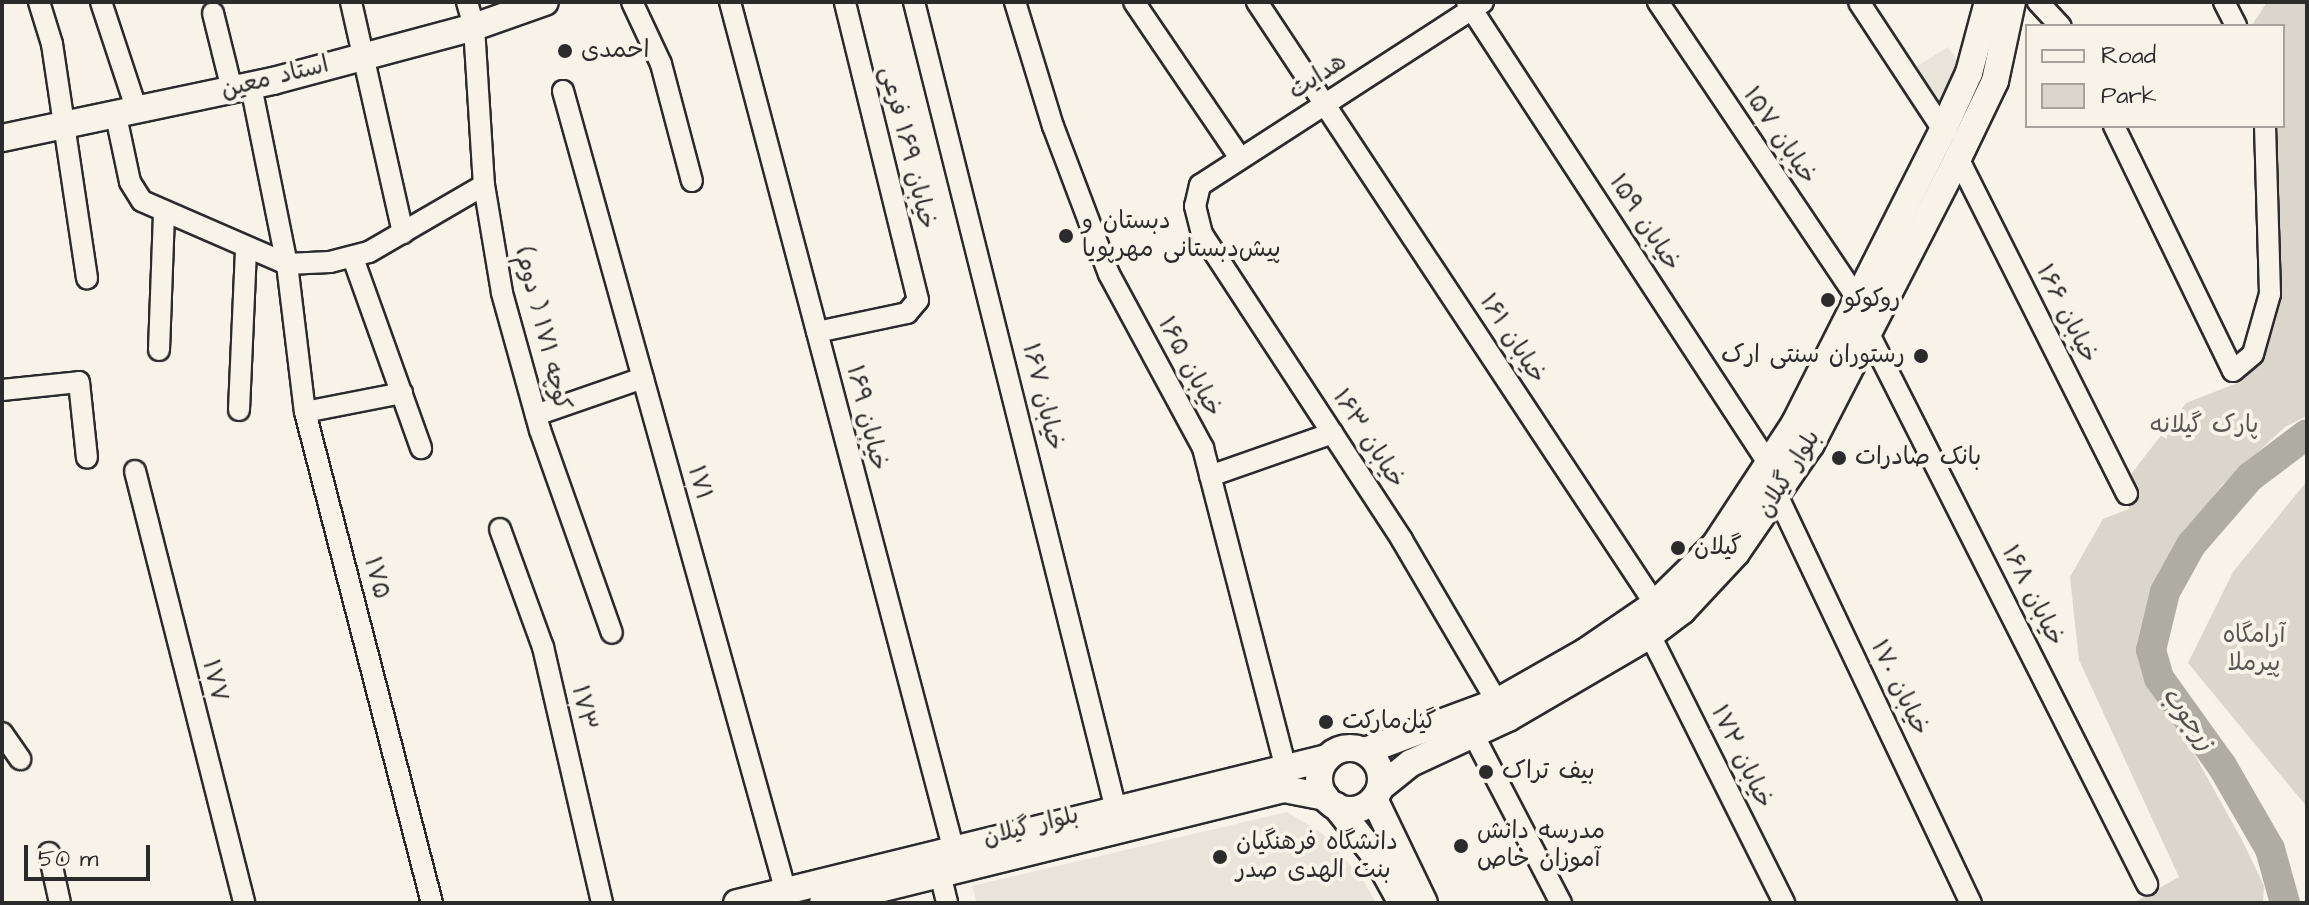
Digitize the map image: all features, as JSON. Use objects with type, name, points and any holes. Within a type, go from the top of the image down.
[{"type":"main road","name":"استاد معین","points":[[2,138],[242,88],[366,55],[470,14],[545,2]]},
{"type":"main road","name":"بلوار گیلان","points":[[1365,751],[1497,702],[1655,604],[1715,545],[1770,466],[1943,130],[1969,73],[1988,2]]},
{"type":"main road","name":"بلوار گیلان","points":[[1378,793],[1411,763],[1584,677],[1650,635],[1696,597],[1778,497],[1868,332],[1995,81],[2012,2]]},
{"type":"main road","points":[[1402,903],[1377,858],[1330,802],[1320,770],[1327,758],[1338,750],[1365,751],[1376,760],[1378,793],[1424,903]]},
{"type":"main road","name":"بلوار گیلان","points":[[737,903],[1115,806],[1327,758]]},
{"type":"main road","name":"بلوار گیلان","points":[[823,903],[1284,789],[1330,802]]},
{"type":"main road","points":[[1330,802],[1349,810],[1378,793]]},
{"type":"street","points":[[39,2],[52,44],[87,278]]},
{"type":"street","points":[[101,2],[126,113],[130,182],[142,201],[164,213],[287,264],[353,258],[403,233],[484,185]]},
{"type":"street","points":[[351,2],[366,55],[403,233]]},
{"type":"street","points":[[632,2],[661,64],[692,181]]},
{"type":"street","name":"خیابان ۱۶۹","points":[[730,2],[953,847]]},
{"type":"street","name":"خیابان ۱۶۹ فرعی","points":[[817,332],[916,307],[845,2]]},
{"type":"street","name":"خیابان ۱۶۷","points":[[914,2],[1115,806]]},
{"type":"street","name":"خیابان ۱۶۵","points":[[1015,2],[1053,126],[1109,274],[1203,448],[1285,766]]},
{"type":"street","points":[[1134,2],[1240,158]]},
{"type":"street","name":"خیابان ۱۶۱","points":[[1257,2],[1655,604]]},
{"type":"street","name":"خیابان ۱۵۷","points":[[1658,2],[1857,298]]},
{"type":"street","points":[[1859,2],[1943,130]]},
{"type":"street","points":[[2038,2],[2058,24]]},
{"type":"street","points":[[2224,2],[2235,24]]},
{"type":"street","name":"هدایت","points":[[1195,206],[1200,185],[1474,4]]},
{"type":"street","name":"خیابان ۱۵۹","points":[[1474,4],[1770,466]]},
{"type":"street","name":"۱۷۵","points":[[213,13],[242,88],[287,264],[305,412],[432,903]]},
{"type":"street","name":"کوچه ۱۷۱ ( دوم)","points":[[470,14],[484,185],[502,293],[536,415],[612,633]]},
{"type":"street","name":"۱۷۱","points":[[563,91],[785,889]]},
{"type":"street","points":[[2119,128],[2233,371],[2253,354],[2270,294],[2265,128]]},
{"type":"street","name":"خیابان ۱۶۶","points":[[1958,158],[2127,494]]},
{"type":"street","name":"خیابان ۱۶۳","points":[[1195,206],[1202,234],[1333,433],[1497,702]]},
{"type":"street","points":[[159,350],[164,213]]},
{"type":"street","points":[[239,410],[246,248]]},
{"type":"street","points":[[353,258],[421,448]]},
{"type":"street","name":"خیابان ۱۶۸","points":[[1868,332],[2147,884]]},
{"type":"street","points":[[536,415],[643,378]]},
{"type":"street","points":[[2,390],[79,382],[87,458]]},
{"type":"street","points":[[305,412],[402,393]]},
{"type":"street","points":[[1210,476],[1333,433]]},
{"type":"street","name":"۱۷۷","points":[[135,471],[244,903]]},
{"type":"street","name":"خیابان ۱۷۰","points":[[1778,497],[1971,903]]},
{"type":"street","name":"۱۷۳","points":[[500,529],[543,647],[602,903]]},
{"type":"street","name":"خیابان ۱۷۲","points":[[1650,635],[1784,903]]},
{"type":"street","points":[[2,733],[20,759]]},
{"type":"street","points":[[1473,734],[1561,903]]},
{"type":"street","points":[[49,853],[60,903]]},
{"type":"street","points":[[940,874],[947,903]]},
{"type":"shaded area","points":[[1948,47],[1964,71],[1942,111],[1914,68]]},
{"type":"shaded area","name":"دانشگاه فرهنگیان بنت الهدی صدر","points":[[1287,812],[1322,833],[1363,880],[1376,903],[977,903],[972,886]]},
{"type":"green space","name":"پارک گیلانه","points":[[2267,2],[2307,2],[2307,416],[2285,427],[2222,485],[2180,540],[2157,587],[2147,638],[2149,673],[2242,840],[2264,886],[2263,903],[2133,903],[2179,877],[2079,660],[2070,577],[2103,519],[2129,509],[2132,473],[2186,403],[2240,382],[2263,346],[2269,128],[2285,128],[2285,24],[2253,24]]},
{"type":"green space","name":"آرامگاه پیرملا","points":[[2307,481],[2307,807],[2188,663],[2233,572]]},
{"type":"waterway","name":"زرجوب","points":[[2285,903],[2270,849],[2222,766],[2159,678],[2151,650],[2165,592],[2191,545],[2250,477],[2307,434]]},
{"type":"place","name":"احمدی","points":[[565,51]]},
{"type":"place","name":"دبستان و پیش‌دبستانی مهرپویا","points":[[1066,236]]},
{"type":"place","name":"روکوکو","points":[[1828,300]]},
{"type":"place","name":"رستوران سنتی ارک","points":[[1921,356]]},
{"type":"place","name":"بانک صادرات","points":[[1839,458]]},
{"type":"place","name":"گیلان","points":[[1678,548]]},
{"type":"place","name":"گیل‌مارکت","points":[[1326,722]]},
{"type":"place","name":"بیف تراک","points":[[1486,772]]},
{"type":"place","name":"مدرسه دانش آموزان خاص","points":[[1461,846]]},
{"type":"place","name":"دانشگاه فرهنگیان بنت الهدی صدر","points":[[1220,857]]}]
